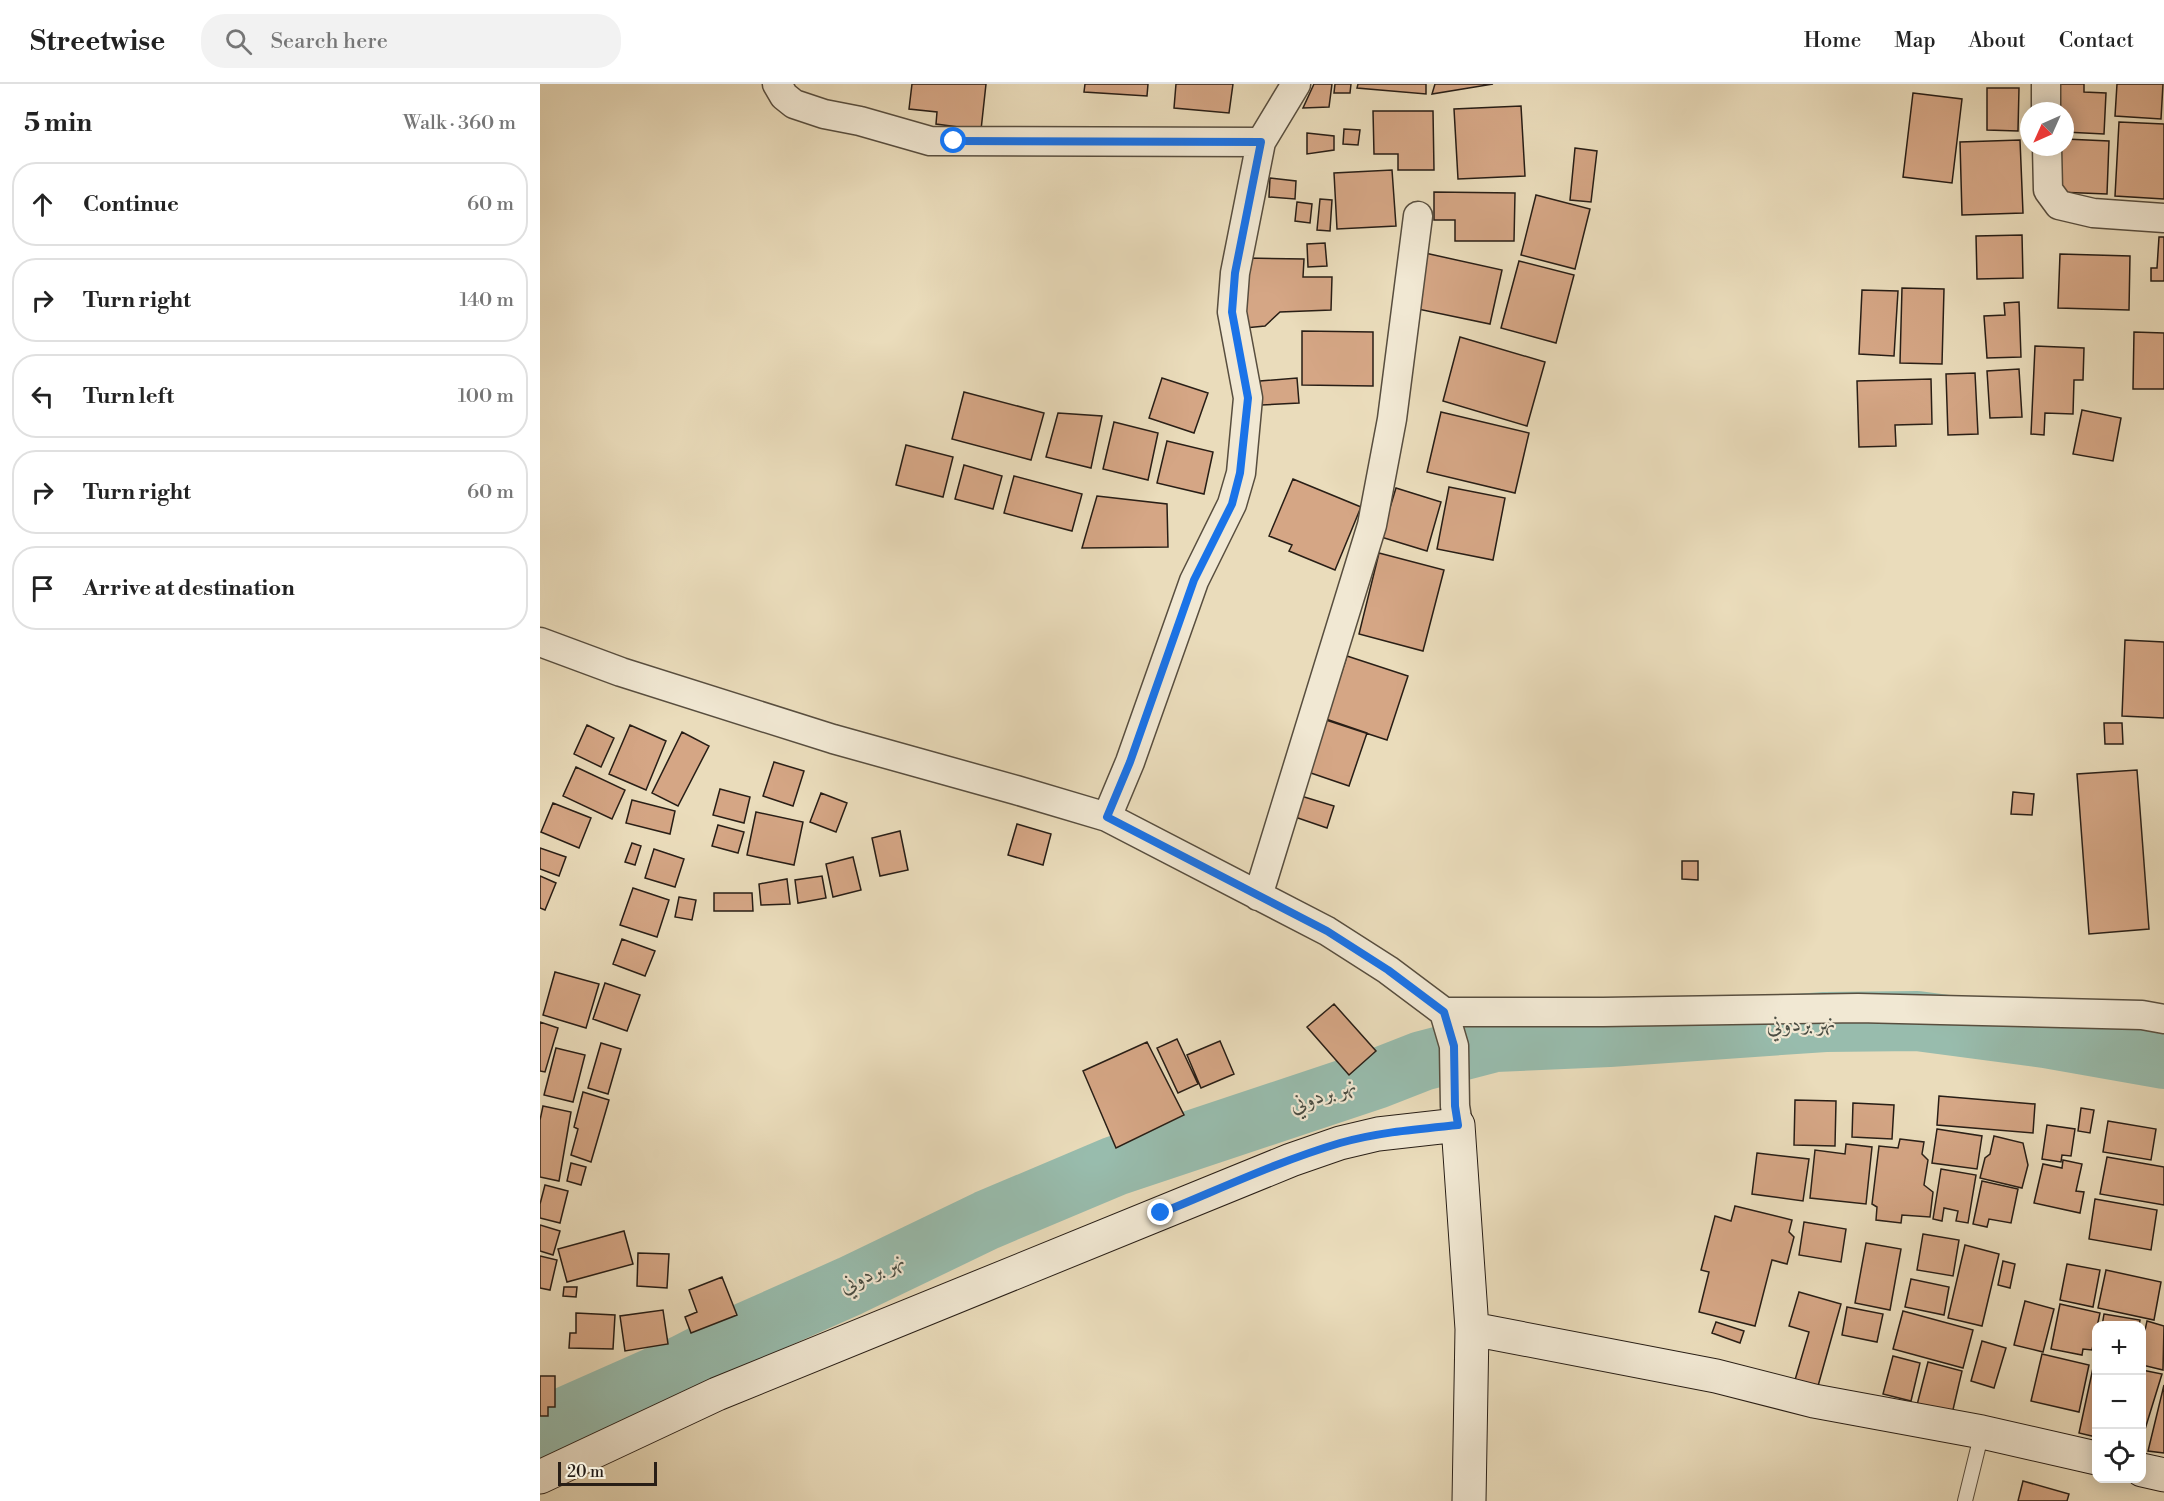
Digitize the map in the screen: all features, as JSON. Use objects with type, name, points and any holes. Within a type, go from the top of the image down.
[{"type":"street","points":[[777,84],[784,96],[794,104],[930,141],[1261,142]]},
{"type":"street","points":[[1107,817],[1130,762],[1194,580],[1232,504],[1240,473],[1248,398],[1232,312],[1235,273],[1261,142],[1296,84]]},
{"type":"street","points":[[2046,84],[2046,102]]},
{"type":"street","points":[[2047,156],[2048,190],[2059,206],[2092,213],[2164,218]]},
{"type":"street","points":[[1258,896],[1372,525],[1392,419],[1418,216]]},
{"type":"street","points":[[540,642],[621,672],[833,740],[1107,817],[1327,931],[1388,970],[1444,1012],[1454,1046],[1472,1329],[1469,1501]]},
{"type":"street","points":[[1444,1012],[1858,1008],[2142,1015],[2164,1019]]},
{"type":"street","points":[[540,1477],[717,1394],[1291,1160],[1340,1143],[1457,1116]]},
{"type":"street","points":[[1472,1329],[1716,1376],[1814,1401],[1982,1432],[2092,1457]]},
{"type":"street","points":[[2146,1471],[2164,1475]]},
{"type":"lane","points":[[1965,1501],[1982,1432]]},
{"type":"building","points":[[912,84],[986,84],[981,130],[936,124],[937,112],[909,109]]},
{"type":"building","points":[[1085,84],[1148,84],[1147,96],[1084,92]]},
{"type":"building","points":[[1176,84],[1233,84],[1229,113],[1174,108]]},
{"type":"building","points":[[1314,84],[1332,84],[1329,107],[1303,108]]},
{"type":"building","points":[[1335,84],[1351,84],[1350,93],[1334,93]]},
{"type":"building","points":[[1358,84],[1426,84],[1426,94],[1357,88]]},
{"type":"building","points":[[1435,84],[1493,84],[1432,94]]},
{"type":"building","points":[[2059,84],[2084,84],[2084,92],[2106,93],[2104,134],[2074,132],[2074,102],[2058,102]]},
{"type":"building","points":[[2117,84],[2163,84],[2161,119],[2115,116]]},
{"type":"building","points":[[1987,88],[2019,88],[2018,131],[1987,130]]},
{"type":"building","points":[[1913,93],[1962,99],[1952,183],[1903,177]]},
{"type":"building","points":[[1521,106],[1525,176],[1458,179],[1454,109]]},
{"type":"building","points":[[1373,111],[1433,111],[1434,170],[1398,170],[1398,154],[1374,154]]},
{"type":"building","points":[[2119,122],[2164,124],[2164,199],[2115,196]]},
{"type":"building","points":[[1344,129],[1360,130],[1358,145],[1343,144]]},
{"type":"building","points":[[1307,133],[1334,136],[1334,150],[1307,154]]},
{"type":"building","points":[[2074,139],[2109,141],[2107,194],[2057,192],[2059,156],[2074,156]]},
{"type":"building","points":[[2020,140],[2023,213],[1962,215],[1960,142]]},
{"type":"building","points":[[1575,148],[1597,151],[1591,202],[1570,200]]},
{"type":"building","points":[[1392,170],[1396,226],[1337,229],[1334,173]]},
{"type":"building","points":[[1270,178],[1296,181],[1295,199],[1269,197]]},
{"type":"building","points":[[1434,192],[1515,193],[1514,241],[1455,241],[1455,220],[1434,220]]},
{"type":"building","points":[[1536,195],[1590,209],[1575,269],[1521,255]]},
{"type":"building","points":[[1320,199],[1332,200],[1330,231],[1317,230]]},
{"type":"building","points":[[1297,202],[1312,204],[1310,223],[1295,221]]},
{"type":"building","points":[[2022,235],[2023,278],[1977,279],[1976,236]]},
{"type":"building","points":[[2159,237],[2164,237],[2164,281],[2151,281],[2151,268],[2157,268]]},
{"type":"building","points":[[1325,243],[1327,266],[1308,267],[1307,244]]},
{"type":"building","points":[[1425,253],[1502,270],[1490,324],[1413,308]]},
{"type":"building","points":[[2060,254],[2130,256],[2129,310],[2058,308]]},
{"type":"building","points":[[1246,258],[1304,259],[1303,277],[1332,277],[1331,310],[1280,312],[1265,326],[1245,328]]},
{"type":"building","points":[[1519,261],[1574,275],[1556,343],[1501,328]]},
{"type":"building","points":[[1902,288],[1944,289],[1942,364],[1900,363]]},
{"type":"building","points":[[1862,290],[1898,291],[1894,356],[1859,354]]},
{"type":"building","points":[[2019,302],[2021,357],[1987,358],[1984,316],[2005,315],[2004,303]]},
{"type":"building","points":[[1302,331],[1373,332],[1373,386],[1302,385]]},
{"type":"building","points":[[2134,332],[2164,333],[2164,389],[2133,389]]},
{"type":"building","points":[[1460,337],[1545,362],[1527,426],[1443,401]]},
{"type":"building","points":[[2035,346],[2084,348],[2083,380],[2074,380],[2073,414],[2045,413],[2044,435],[2031,434]]},
{"type":"building","points":[[2019,369],[2022,417],[1990,418],[1987,371]]},
{"type":"building","points":[[1975,373],[1978,434],[1948,435],[1946,374]]},
{"type":"building","points":[[1162,378],[1208,393],[1194,433],[1149,418]]},
{"type":"building","points":[[1297,378],[1299,403],[1262,405],[1260,381]]},
{"type":"building","points":[[1931,379],[1932,424],[1895,425],[1896,446],[1859,447],[1857,381]]},
{"type":"building","points":[[964,392],[1044,413],[1031,460],[952,439]]},
{"type":"building","points":[[2082,410],[2121,418],[2113,461],[2073,454]]},
{"type":"building","points":[[1441,412],[1529,433],[1515,493],[1427,472]]},
{"type":"building","points":[[1058,413],[1102,416],[1091,468],[1046,457]]},
{"type":"building","points":[[1114,422],[1158,433],[1148,480],[1103,469]]},
{"type":"building","points":[[1167,441],[1213,452],[1204,494],[1157,483]]},
{"type":"building","points":[[906,445],[953,457],[943,497],[896,485]]},
{"type":"building","points":[[964,465],[1002,476],[993,509],[955,499]]},
{"type":"building","points":[[1014,476],[1082,494],[1072,531],[1004,513]]},
{"type":"building","points":[[1293,479],[1361,507],[1335,570],[1289,551],[1292,545],[1269,536]]},
{"type":"building","points":[[1449,487],[1505,498],[1493,560],[1437,549]]},
{"type":"building","points":[[1396,488],[1441,502],[1427,551],[1381,537]]},
{"type":"building","points":[[1097,496],[1167,504],[1168,547],[1082,548]]},
{"type":"building","points":[[1379,553],[1444,570],[1423,651],[1359,634]]},
{"type":"building","points":[[2125,640],[2164,642],[2164,718],[2122,716]]},
{"type":"building","points":[[1347,656],[1408,676],[1387,740],[1326,720]]},
{"type":"building","points":[[1323,718],[1367,733],[1349,786],[1305,771]]},
{"type":"building","points":[[2104,723],[2122,723],[2123,744],[2105,744]]},
{"type":"building","points":[[587,725],[614,738],[601,767],[574,754]]},
{"type":"building","points":[[630,725],[666,741],[646,790],[609,774]]},
{"type":"building","points":[[682,732],[709,746],[678,806],[652,793]]},
{"type":"building","points":[[774,762],[804,771],[793,806],[763,796]]},
{"type":"building","points":[[576,767],[625,790],[612,819],[563,796]]},
{"type":"building","points":[[2137,770],[2149,929],[2089,934],[2077,774]]},
{"type":"building","points":[[720,789],[750,797],[744,823],[713,815]]},
{"type":"building","points":[[2013,792],[2034,794],[2032,815],[2011,814]]},
{"type":"building","points":[[821,793],[847,803],[836,832],[810,822]]},
{"type":"building","points":[[1301,796],[1334,806],[1327,828],[1295,817]]},
{"type":"building","points":[[632,800],[675,811],[670,834],[626,823]]},
{"type":"building","points":[[553,803],[591,818],[579,848],[541,832]]},
{"type":"building","points":[[756,812],[803,822],[794,865],[747,855]]},
{"type":"building","points":[[1017,824],[1051,834],[1043,865],[1008,855]]},
{"type":"building","points":[[718,825],[744,832],[738,853],[712,846]]},
{"type":"building","points":[[900,831],[908,870],[880,876],[872,838]]},
{"type":"building","points":[[632,843],[641,846],[635,865],[625,862]]},
{"type":"building","points":[[540,848],[566,857],[559,876],[540,869]]},
{"type":"building","points":[[654,849],[684,859],[675,887],[645,878]]},
{"type":"building","points":[[853,857],[861,890],[833,897],[826,864]]},
{"type":"building","points":[[1682,861],[1698,861],[1698,880],[1682,879]]},
{"type":"building","points":[[540,876],[556,883],[545,910],[540,908]]},
{"type":"building","points":[[822,876],[826,898],[798,903],[795,880]]},
{"type":"building","points":[[787,879],[790,904],[761,905],[759,884]]},
{"type":"building","points":[[633,888],[669,900],[657,937],[620,925]]},
{"type":"building","points":[[714,893],[752,893],[753,911],[714,911]]},
{"type":"building","points":[[679,897],[696,900],[692,920],[675,917]]},
{"type":"building","points":[[622,939],[655,951],[645,976],[613,964]]},
{"type":"building","points":[[555,972],[599,984],[586,1028],[543,1015]]},
{"type":"building","points":[[605,983],[640,995],[627,1031],[593,1019]]},
{"type":"building","points":[[1334,1004],[1376,1051],[1349,1075],[1307,1027]]},
{"type":"building","points":[[540,1022],[558,1028],[545,1072],[540,1071]]},
{"type":"building","points":[[1177,1039],[1198,1084],[1178,1093],[1157,1048]]},
{"type":"building","points":[[1220,1041],[1234,1074],[1201,1088],[1187,1055]]},
{"type":"building","points":[[1147,1042],[1184,1115],[1116,1148],[1083,1071]]},
{"type":"building","points":[[601,1043],[621,1049],[608,1094],[588,1088]]},
{"type":"building","points":[[556,1048],[585,1055],[573,1102],[544,1095]]},
{"type":"building","points":[[583,1092],[609,1100],[591,1162],[571,1155],[578,1129],[574,1127]]},
{"type":"building","points":[[1939,1096],[2035,1104],[2033,1133],[1937,1125]]},
{"type":"building","points":[[1795,1100],[1836,1101],[1835,1146],[1794,1145]]},
{"type":"building","points":[[1853,1103],[1894,1105],[1892,1139],[1852,1137]]},
{"type":"building","points":[[543,1106],[571,1112],[559,1181],[540,1177],[540,1120]]},
{"type":"building","points":[[2081,1108],[2094,1110],[2090,1133],[2078,1131]]},
{"type":"building","points":[[2108,1121],[2156,1129],[2151,1160],[2103,1152]]},
{"type":"building","points":[[2047,1125],[2075,1129],[2071,1156],[2062,1155],[2061,1162],[2042,1159]]},
{"type":"building","points":[[1937,1129],[1982,1136],[1977,1169],[1932,1163]]},
{"type":"building","points":[[1994,1136],[2023,1143],[2028,1165],[2022,1188],[1980,1178],[1985,1158],[1990,1154]]},
{"type":"building","points":[[1900,1139],[1924,1142],[1922,1154],[1928,1160],[1924,1185],[1933,1192],[1930,1217],[1902,1215],[1901,1223],[1876,1220],[1877,1207],[1872,1204],[1879,1146],[1898,1148]]},
{"type":"building","points":[[1846,1144],[1872,1147],[1866,1204],[1810,1198],[1815,1150],[1845,1154]]},
{"type":"building","points":[[1757,1153],[1809,1159],[1803,1201],[1752,1194]]},
{"type":"building","points":[[2107,1157],[2164,1167],[2164,1205],[2100,1194]]},
{"type":"building","points":[[2063,1160],[2082,1164],[2076,1191],[2084,1192],[2080,1213],[2034,1203],[2043,1164],[2062,1168]]},
{"type":"building","points":[[571,1163],[586,1167],[581,1185],[567,1181]]},
{"type":"building","points":[[1941,1169],[1976,1175],[1968,1223],[1956,1221],[1958,1211],[1944,1208],[1942,1221],[1933,1219]]},
{"type":"building","points":[[1982,1181],[2018,1189],[2011,1223],[1989,1219],[1987,1227],[1973,1224]]},
{"type":"building","points":[[545,1185],[568,1191],[560,1223],[540,1218],[540,1204]]},
{"type":"building","points":[[2095,1199],[2157,1210],[2151,1250],[2089,1239]]},
{"type":"building","points":[[1735,1206],[1792,1220],[1789,1232],[1794,1237],[1787,1264],[1772,1260],[1755,1326],[1699,1312],[1709,1272],[1701,1270],[1715,1216],[1731,1221]]},
{"type":"building","points":[[1804,1222],[1846,1229],[1841,1262],[1799,1255]]},
{"type":"building","points":[[540,1225],[560,1231],[553,1255],[540,1251]]},
{"type":"building","points":[[624,1231],[633,1264],[567,1282],[558,1249]]},
{"type":"building","points":[[1923,1234],[1959,1240],[1953,1276],[1917,1270]]},
{"type":"building","points":[[1866,1243],[1901,1249],[1890,1310],[1855,1303]]},
{"type":"building","points":[[1965,1245],[1999,1254],[1982,1326],[1948,1318]]},
{"type":"building","points":[[638,1253],[669,1254],[667,1288],[637,1286]]},
{"type":"building","points":[[540,1256],[557,1260],[550,1290],[540,1288]]},
{"type":"building","points":[[2003,1261],[2015,1264],[2010,1288],[1998,1285]]},
{"type":"building","points":[[2067,1264],[2100,1270],[2093,1307],[2060,1300]]},
{"type":"building","points":[[2106,1270],[2161,1282],[2154,1320],[2098,1308]]},
{"type":"building","points":[[722,1277],[737,1315],[691,1333],[685,1317],[697,1312],[689,1290]]},
{"type":"building","points":[[1911,1279],[1949,1287],[1944,1315],[1905,1307]]},
{"type":"building","points":[[564,1287],[577,1287],[576,1297],[563,1296]]},
{"type":"building","points":[[1799,1292],[1841,1304],[1818,1386],[1795,1380],[1809,1332],[1789,1326]]},
{"type":"building","points":[[2025,1301],[2054,1309],[2043,1352],[2014,1345]]},
{"type":"building","points":[[2060,1304],[2100,1313],[2098,1321],[2092,1321],[2092,1350],[2083,1349],[2082,1355],[2051,1349]]},
{"type":"building","points":[[1847,1307],[1883,1314],[1877,1342],[1842,1335]]},
{"type":"building","points":[[663,1310],[668,1344],[625,1351],[620,1316]]},
{"type":"building","points":[[1903,1311],[1973,1330],[1963,1368],[1893,1349]]},
{"type":"building","points":[[576,1313],[615,1315],[613,1349],[569,1348],[570,1333],[576,1333]]},
{"type":"building","points":[[2104,1314],[2140,1320],[2140,1321],[2103,1321]]},
{"type":"building","points":[[2147,1321],[2164,1326],[2163,1370],[2146,1366]]},
{"type":"building","points":[[1716,1322],[1744,1331],[1740,1343],[1712,1333]]},
{"type":"building","points":[[1982,1341],[2006,1348],[1994,1388],[1971,1381]]},
{"type":"building","points":[[2042,1354],[2089,1365],[2079,1412],[2031,1401]]},
{"type":"building","points":[[1893,1356],[1920,1363],[1911,1401],[1883,1394]]},
{"type":"building","points":[[1928,1362],[1962,1371],[1952,1414],[1917,1405]]},
{"type":"building","points":[[2146,1371],[2162,1374],[2146,1426]]},
{"type":"building","points":[[2092,1373],[2092,1436],[2079,1433]]},
{"type":"building","points":[[540,1376],[555,1376],[555,1407],[548,1407],[548,1416],[540,1416]]},
{"type":"building","points":[[2164,1385],[2164,1453],[2148,1451]]},
{"type":"building","points":[[2023,1481],[2069,1494],[2067,1501],[2018,1501]]},
{"type":"waterway","name":"نهر بردوني","points":[[540,1428],[685,1364],[749,1331],[850,1286],[987,1220],[1115,1166],[1376,1079],[1422,1061],[1495,1042],[1609,1037],[1825,1022],[1917,1021],[2045,1038],[2164,1059]]},
{"type":"route","points":[[954,141],[1261,142],[1245,233],[1235,273],[1232,312],[1248,398],[1240,473],[1232,504],[1194,580],[1180,616],[1130,762],[1107,817],[1327,931],[1388,970],[1444,1012],[1454,1046],[1455,1106],[1458,1125],[1378,1134],[1340,1143],[1291,1160],[1161,1213]]}]
